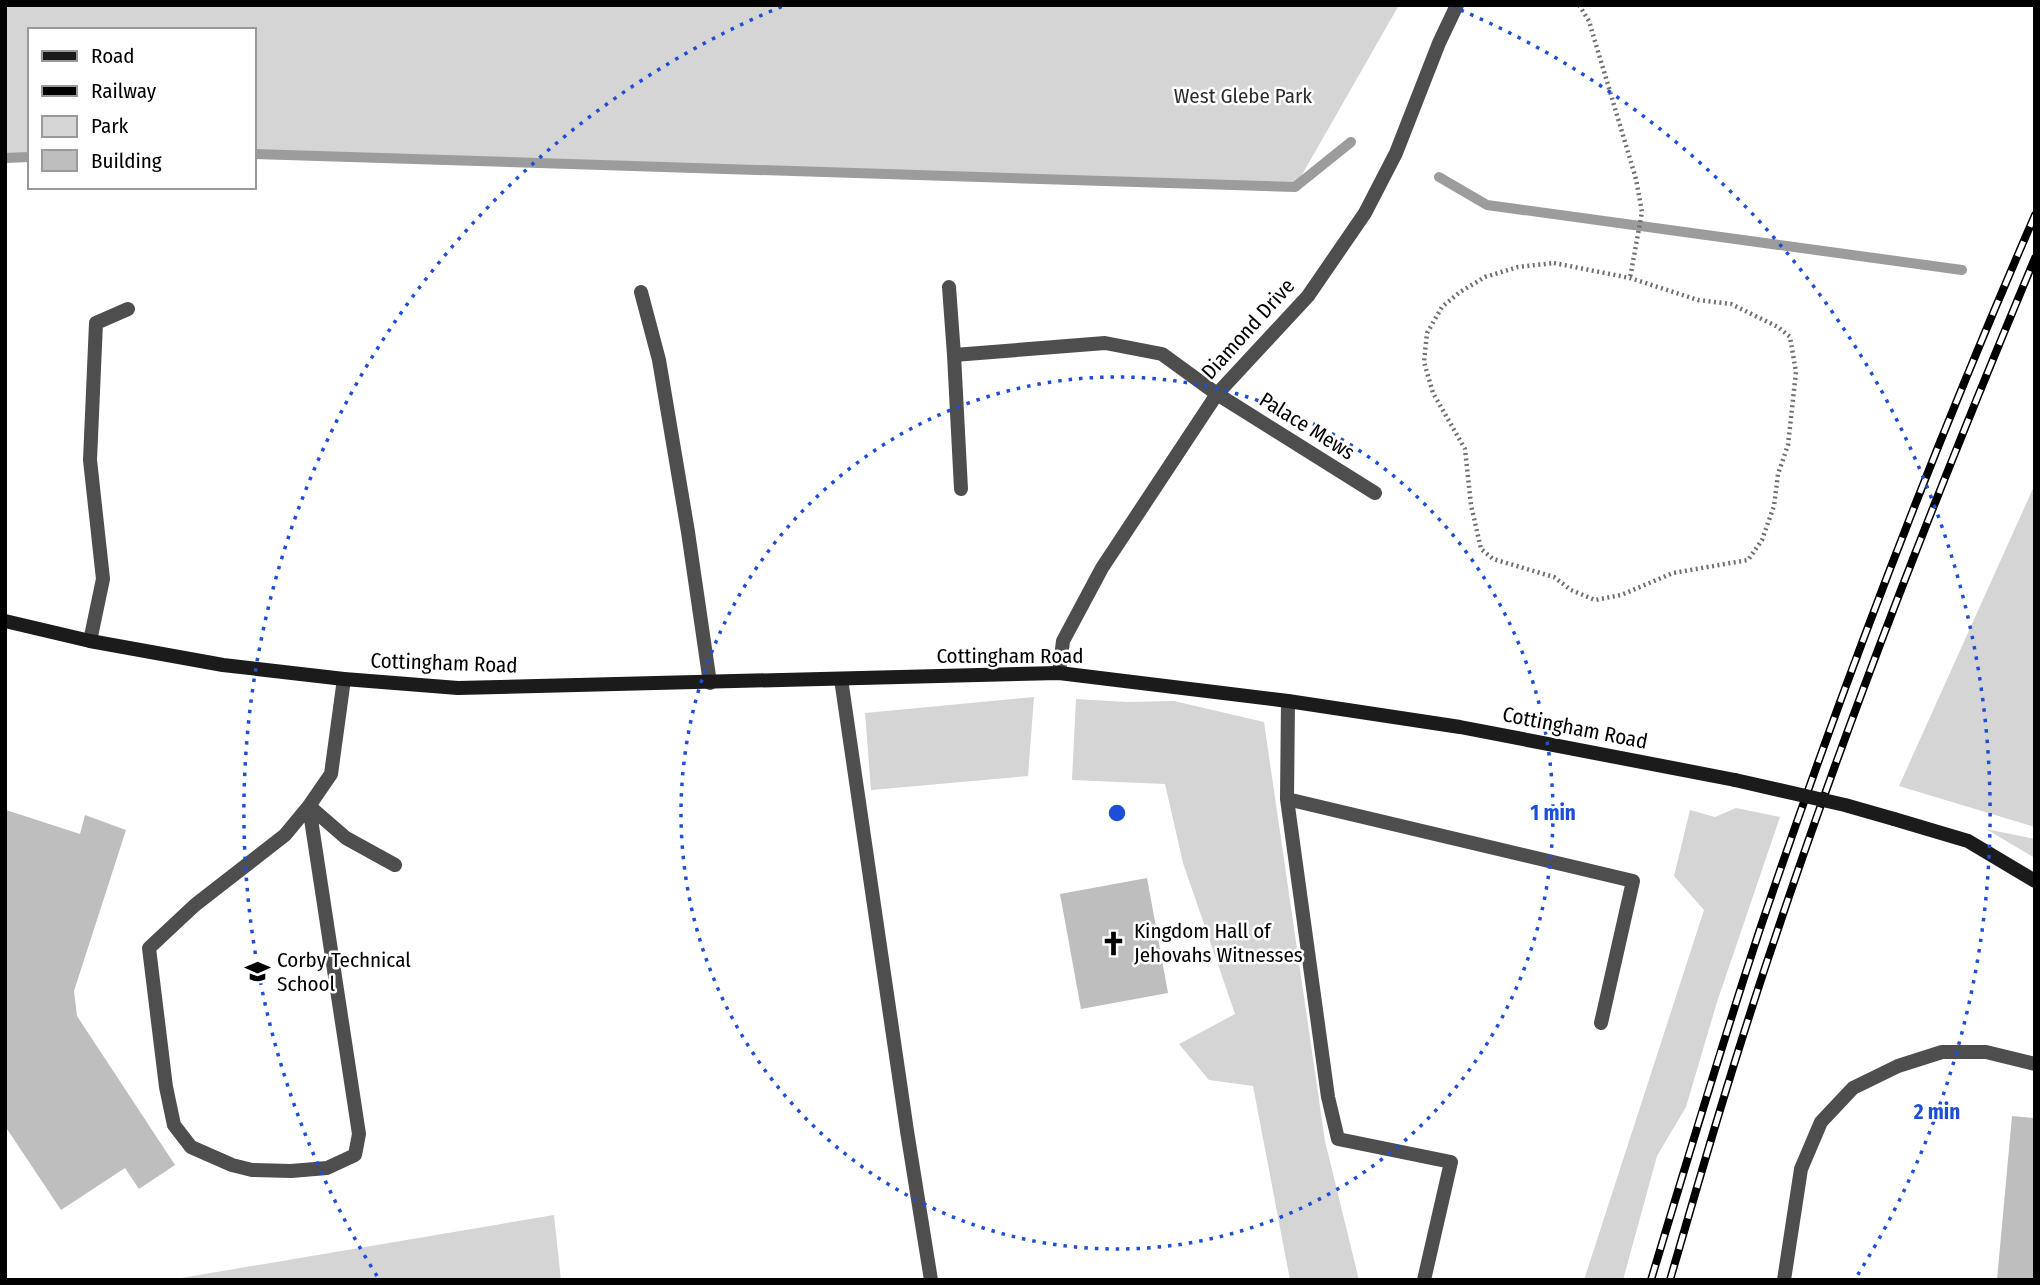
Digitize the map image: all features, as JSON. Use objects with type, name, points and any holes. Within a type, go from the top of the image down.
[{"type":"street","name":"Diamond Drive","points":[[1059,673],[1063,641],[1102,568],[1217,394],[1308,296],[1366,213],[1396,153],[1439,43],[1457,5]]},
{"type":"street","points":[[950,287],[961,489]]},
{"type":"street","points":[[640,292],[659,360],[710,683]]},
{"type":"street","points":[[90,641],[103,579],[90,460],[96,323],[128,309]]},
{"type":"street","name":"Palace Mews","points":[[954,355],[1105,343],[1163,354],[1217,394],[1376,493]]},
{"type":"street","name":"Cottingham Road","points":[[5,621],[90,641],[223,665],[344,679],[458,688],[1059,673],[1288,701],[1460,727],[1735,779],[1846,805],[1968,841],[2035,881]]},
{"type":"street","points":[[309,806],[359,1135],[355,1155],[327,1168],[265,1171],[232,1166],[191,1147],[174,1125],[166,1087],[149,948],[231,875],[285,835],[309,806],[331,774],[344,679]]},
{"type":"street","points":[[841,679],[931,1280]]},
{"type":"street","points":[[1288,701],[1287,799],[1328,1097],[1338,1139],[1451,1162],[1424,1280]]},
{"type":"street","points":[[1287,799],[1633,881],[1601,1023]]},
{"type":"street","points":[[309,806],[346,838],[395,865]]},
{"type":"street","points":[[1784,1280],[1801,1169],[1821,1122],[1853,1088],[1898,1066],[1942,1052],[1986,1052],[2035,1065]]},
{"type":"path","points":[[1579,5],[1589,21],[1636,179],[1642,212],[1630,278]]},
{"type":"path","points":[[1554,263],[1630,278],[1698,300],[1731,304],[1779,327],[1790,337],[1796,372],[1795,396],[1788,444],[1778,474],[1774,506],[1762,540],[1748,560],[1672,573],[1621,595],[1595,600],[1571,590],[1554,578],[1493,559],[1481,549],[1471,505],[1465,449],[1433,393],[1424,362],[1427,333],[1442,307],[1460,292],[1485,277],[1518,267],[1554,263]]},
{"type":"green space","name":"West Glebe Park","points":[[5,5],[1399,5],[1295,187],[256,154],[256,28],[28,28],[28,157],[5,158]]},
{"type":"green space","points":[[2035,484],[2035,827],[1899,786]]},
{"type":"green space","points":[[1034,697],[1028,776],[871,790],[865,713]]},
{"type":"green space","points":[[1076,699],[1174,701],[1264,722],[1325,1141],[1359,1280],[1290,1280],[1253,1086],[1209,1080],[1179,1044],[1235,1014],[1183,863],[1165,784],[1072,780]]},
{"type":"green space","points":[[1736,808],[1780,817],[1717,1002],[1686,1107],[1657,1156],[1623,1280],[1584,1280],[1704,910],[1674,876],[1690,810],[1715,817]]},
{"type":"green space","points":[[1986,829],[2035,839],[2035,858]]},
{"type":"green space","points":[[554,1215],[561,1280],[169,1280]]},
{"type":"building","points":[[6,810],[80,834],[85,815],[126,830],[74,991],[77,1016],[175,1165],[139,1189],[125,1168],[61,1210],[5,1126]]},
{"type":"building","name":"Kingdom Hall of Jehovahs Witnesses","points":[[1147,878],[1168,993],[1081,1009],[1060,894]]},
{"type":"building","points":[[2012,1116],[2035,1118],[2035,1280],[1997,1280]]},
{"type":"waterway","points":[[256,154],[1295,187],[1351,142]]},
{"type":"waterway","points":[[5,158],[28,157]]},
{"type":"waterway","points":[[1439,177],[1487,205],[1962,270]]},
{"type":"railway","points":[[1651,1280],[1745,975],[1822,750],[1924,481],[2035,215]]},
{"type":"railway","points":[[1670,1280],[1746,1025],[1834,768],[1931,512],[2035,258]]},
{"type":"place","name":"Kingdom Hall of Jehovahs Witnesses","points":[[1114,943]]},
{"type":"place","name":"Corby Technical School","points":[[257,972]]}]
